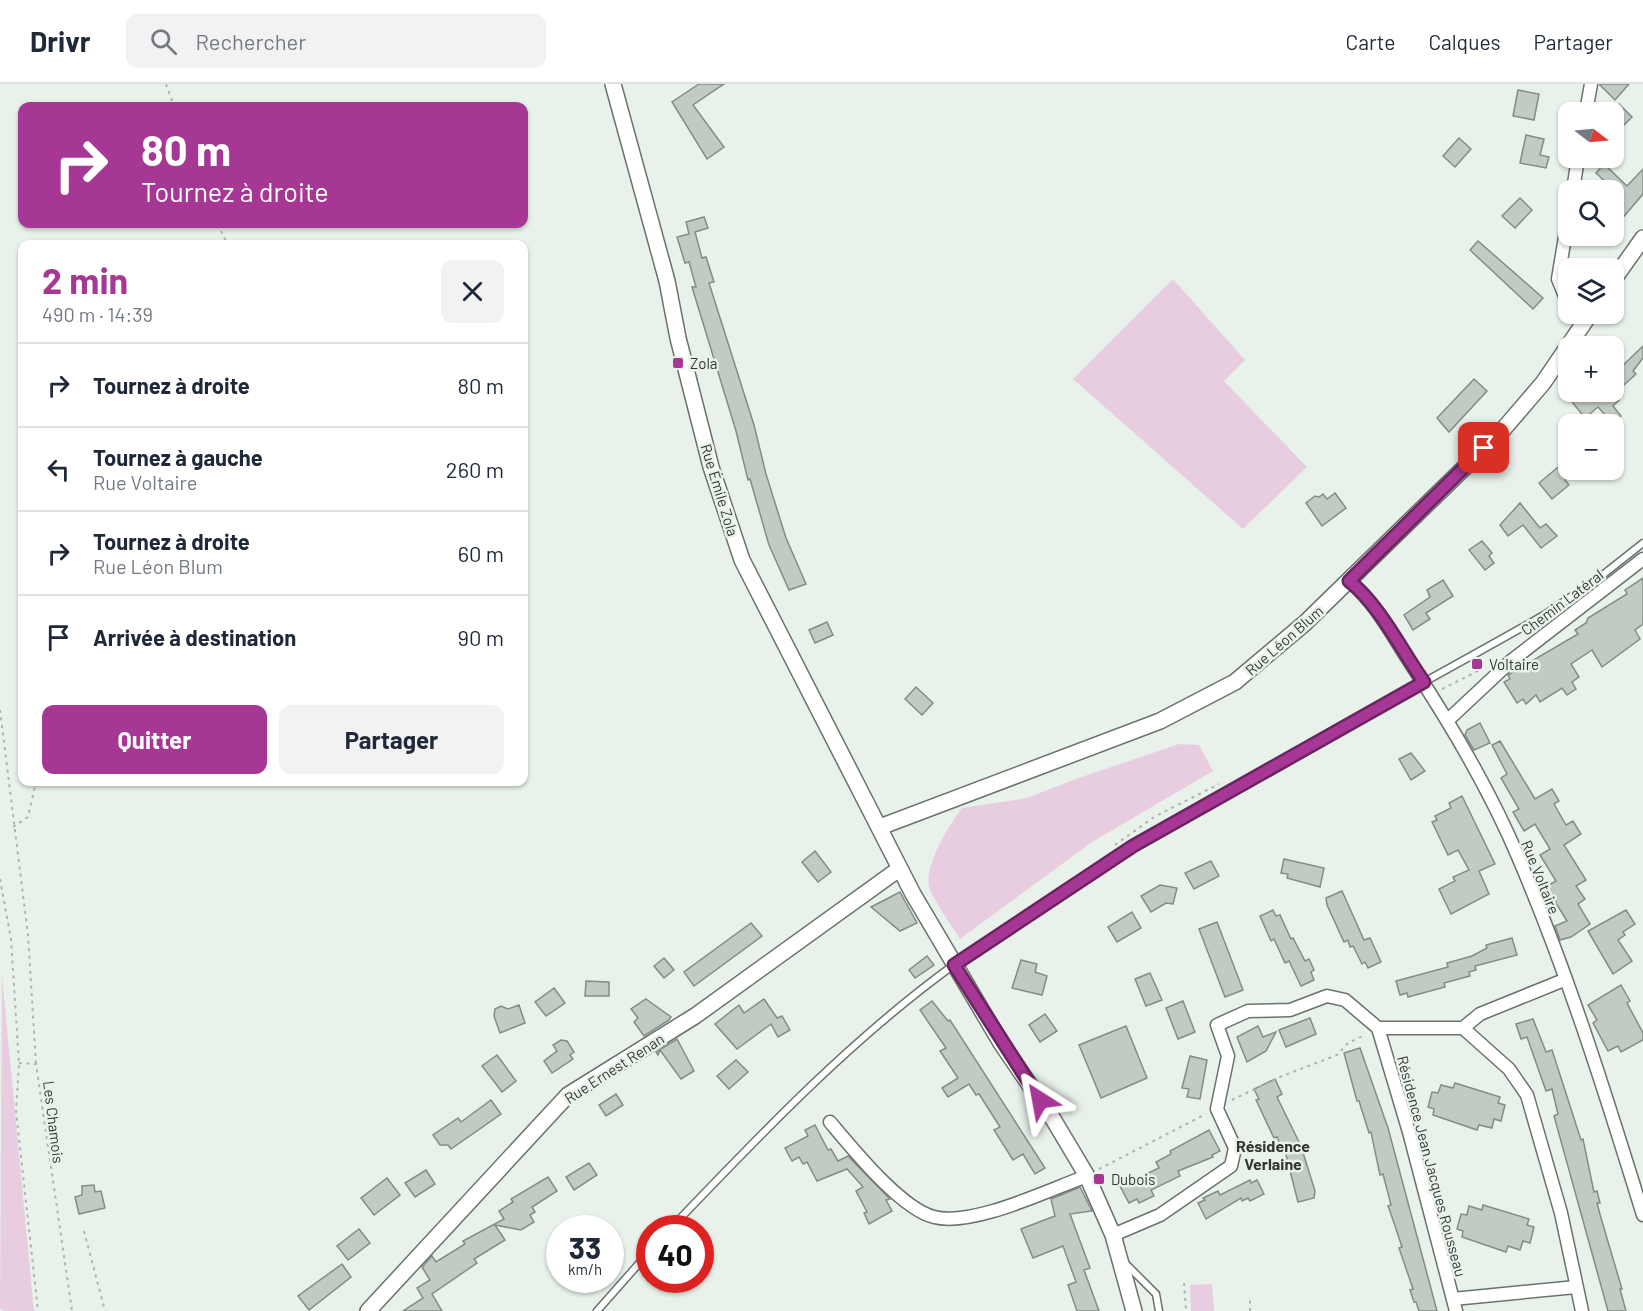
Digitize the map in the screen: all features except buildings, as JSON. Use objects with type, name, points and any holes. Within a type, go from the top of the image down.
[{"type":"street","name":"Rue Émile Zola","points":[[613,84],[667,281],[678,338],[711,467],[742,560],[899,868],[954,965],[1086,1176],[1113,1235],[1134,1311]]},
{"type":"street","points":[[1588,102],[1591,84]]},
{"type":"street","points":[[1624,265],[1643,238]]},
{"type":"street","name":"Rue Léon Blum","points":[[880,827],[1160,721],[1235,682],[1269,656],[1349,581],[1526,404],[1577,324]]},
{"type":"street","name":"Chemin Latéral","points":[[1448,720],[1511,660],[1643,559]]},
{"type":"street","name":"Rue Voltaire","points":[[1349,581],[1357,587],[1384,624],[1448,720],[1519,859],[1603,1085],[1643,1215]]},
{"type":"street","name":"Rue Ernest Renan","points":[[368,1311],[568,1095],[695,1016],[899,868]]},
{"type":"street","points":[[1113,1235],[1160,1215],[1231,1166],[1235,1148],[1217,1109],[1228,1056],[1217,1025],[1248,1011],[1290,1010],[1327,996],[1345,1000],[1378,1028],[1463,1028],[1480,1014],[1564,980]]},
{"type":"street","name":"Résidence Jean Jacques Rousseau","points":[[1378,1028],[1410,1132],[1454,1305]]},
{"type":"street","points":[[1463,1028],[1509,1069],[1527,1095],[1560,1213],[1582,1311]]},
{"type":"street","points":[[830,1122],[872,1170],[908,1202],[931,1217],[952,1220],[978,1215],[1086,1176]]},
{"type":"street","points":[[1454,1305],[1576,1287]]},
{"type":"lane","points":[[684,1215],[801,1095],[855,1045],[954,965],[1133,846],[1544,615],[1600,577],[1643,543]]},
{"type":"lane","points":[[1119,1256],[1156,1294],[1159,1311]]},
{"type":"lane","points":[[597,1311],[636,1267]]},
{"type":"path","points":[[166,84],[173,102]]},
{"type":"path","points":[[1432,695],[1479,669],[1490,669]]},
{"type":"path","points":[[0,710],[29,945],[36,1065]]},
{"type":"path","points":[[13,827],[28,817],[35,786]]},
{"type":"path","points":[[0,879],[11,939],[19,1063],[16,1111],[38,1311]]},
{"type":"path","name":"Les Chamois","points":[[19,1063],[36,1065],[72,1311]]},
{"type":"path","points":[[84,1231],[105,1311]]},
{"type":"path","points":[[1184,1283],[1186,1311]]},
{"type":"path","points":[[1250,1300],[1250,1311]]},
{"type":"shaded area","points":[[1173,279],[1245,360],[1224,381],[1307,467],[1243,529],[1073,379]]},
{"type":"shaded area","points":[[1179,744],[1199,745],[1213,771],[1092,842],[960,939],[933,896],[929,881],[930,870],[938,847],[962,808],[1027,798]]},
{"type":"shaded area","points":[[2,976],[34,1311],[4,1311],[0,1308]]},
{"type":"shaded area","points":[[1212,1284],[1214,1311],[1191,1311],[1190,1285]]},
{"type":"place","name":"Zola","points":[[678,363]]},
{"type":"place","name":"Voltaire","points":[[1477,664]]},
{"type":"place","name":"Dubois","points":[[1099,1179]]},
{"type":"district","name":"Résidence Verlaine","points":[[1273,1154]]},
{"type":"route","points":[[1040,1100],[954,965],[1066,888],[1133,846],[1424,682],[1357,587],[1349,581],[1484,448]]}]
